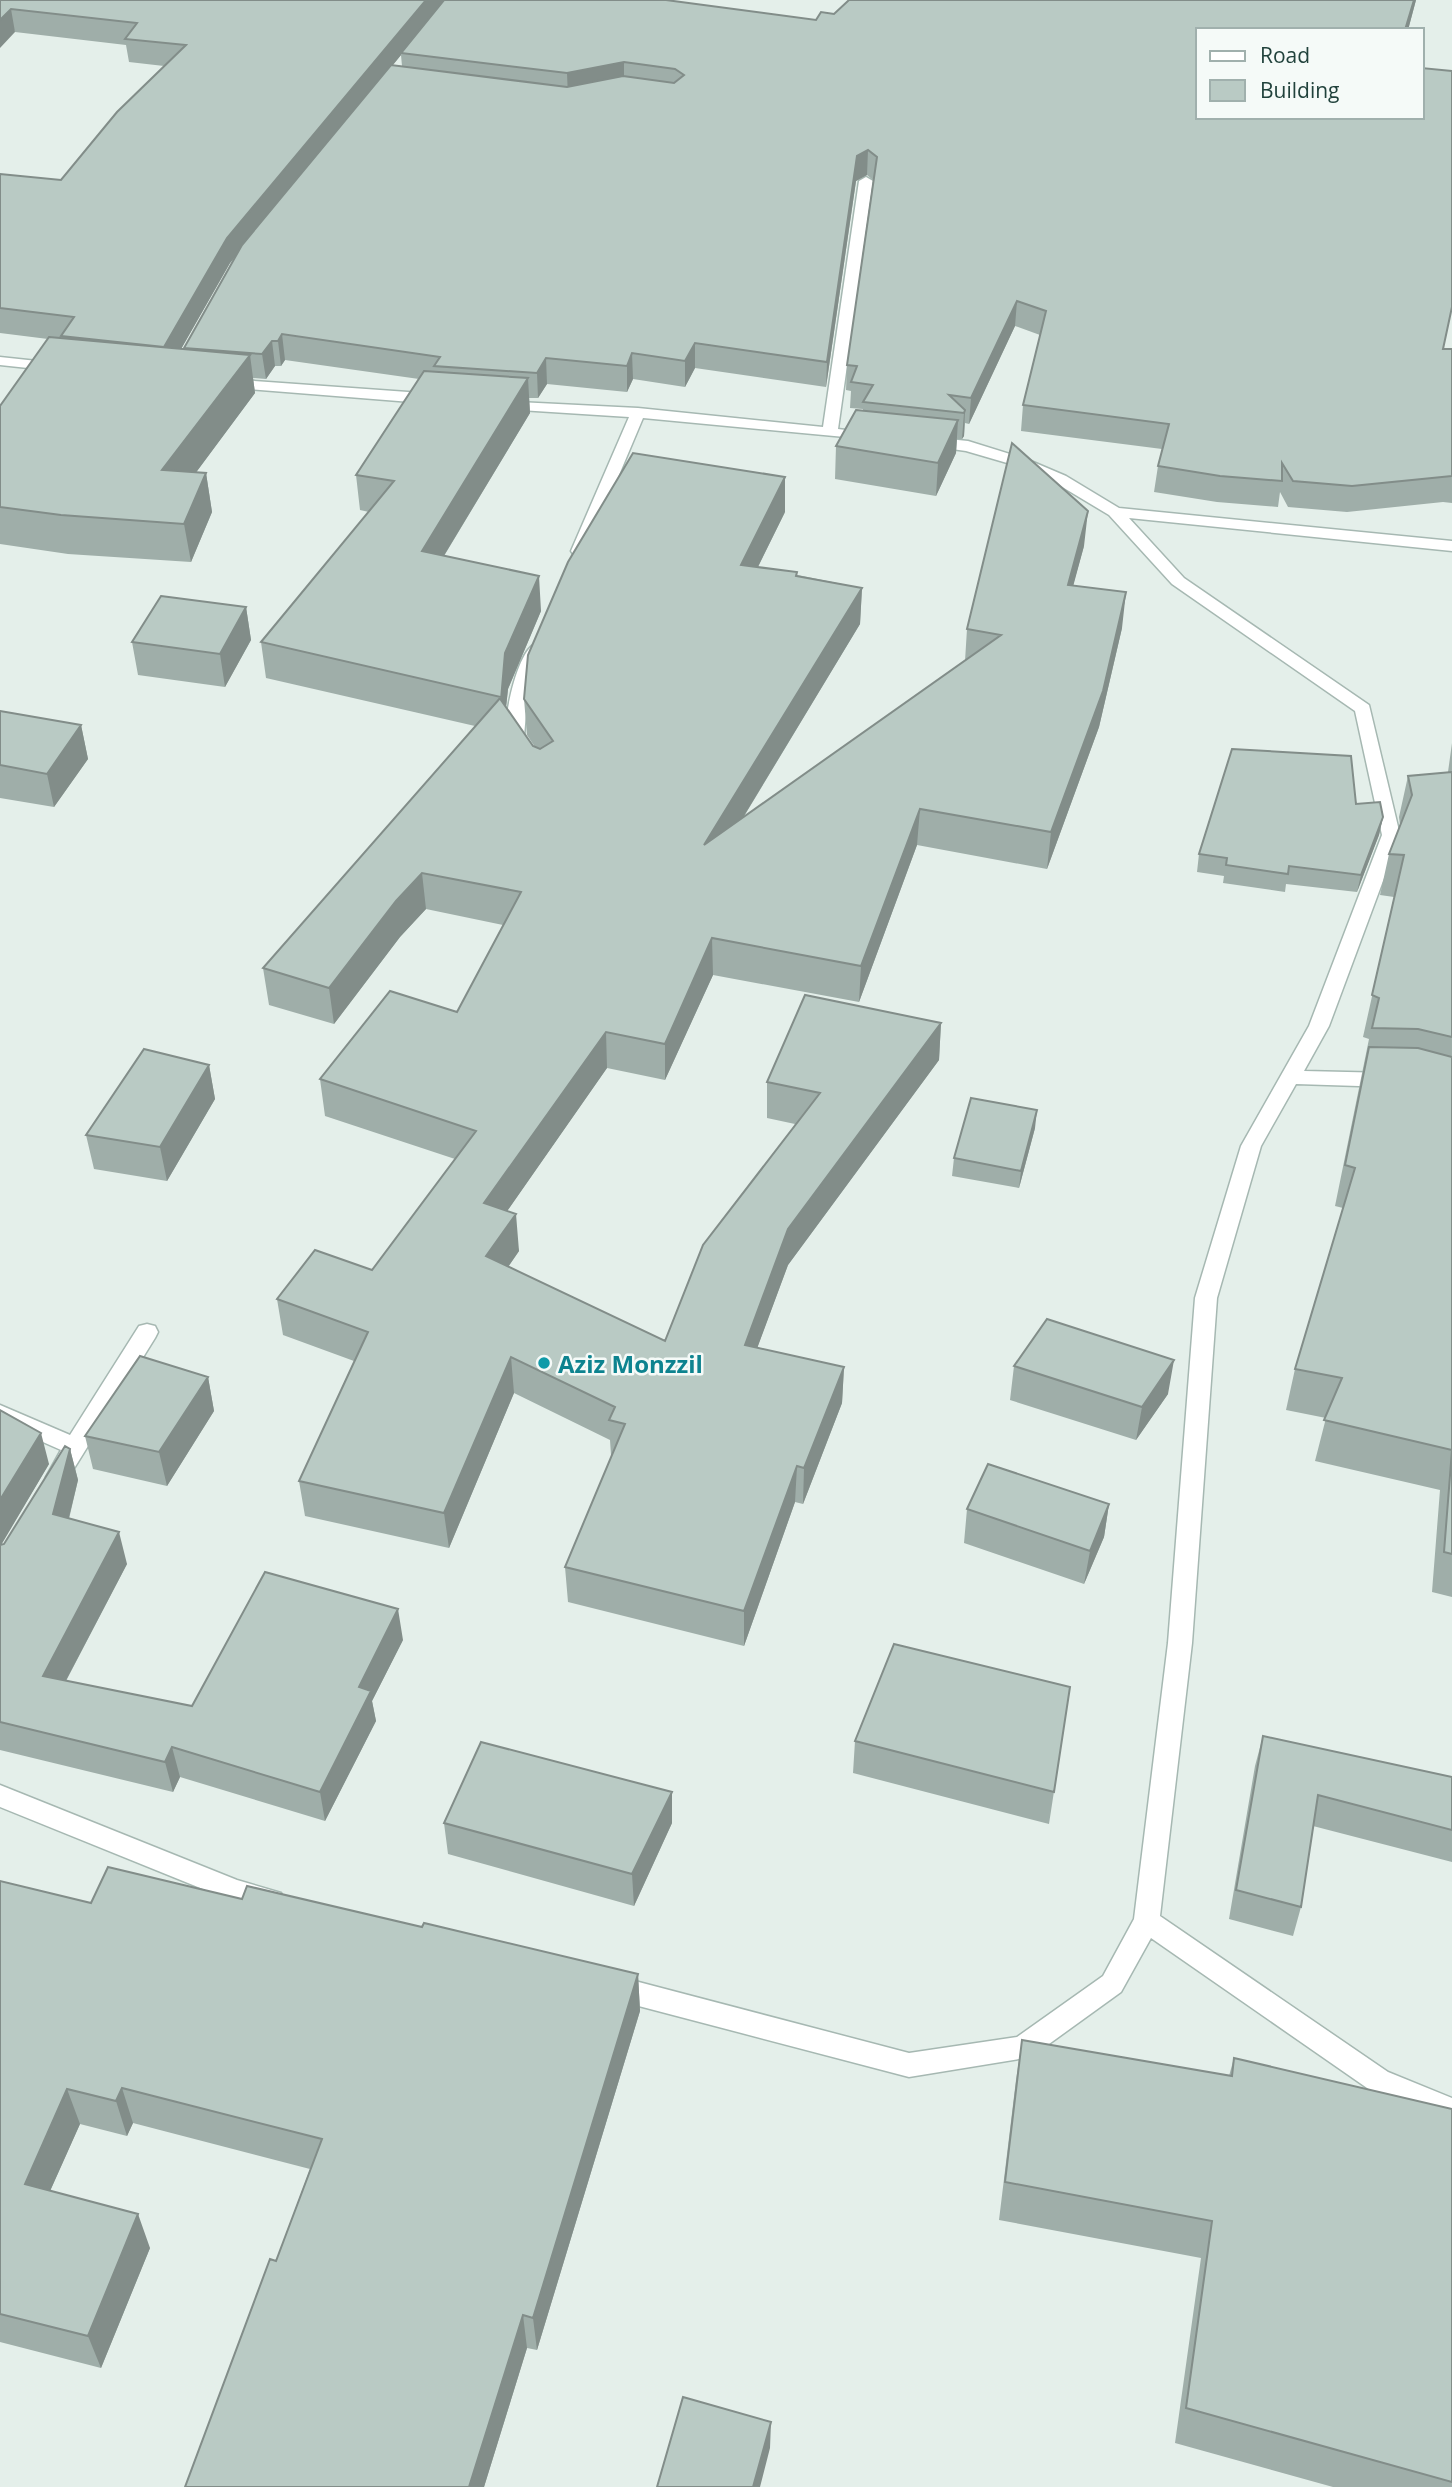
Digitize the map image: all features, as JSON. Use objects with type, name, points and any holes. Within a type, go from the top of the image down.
[{"type":"street","points":[[830,433],[866,181]]},
{"type":"street","points":[[0,361],[31,370],[72,369]]},
{"type":"street","points":[[215,383],[447,400]]},
{"type":"street","points":[[488,402],[638,413],[885,438]]},
{"type":"street","points":[[573,564],[638,413]]},
{"type":"street","points":[[586,1980],[909,2065],[1022,2048],[1112,1984],[1147,1921],[1180,1643],[1206,1298],[1251,1146],[1320,1026],[1391,835],[1363,709],[1178,581],[1115,512],[1060,479],[1020,462],[968,446],[913,441]]},
{"type":"street","points":[[1115,512],[1452,545]]},
{"type":"street","points":[[536,767],[515,736],[519,690],[546,627]]},
{"type":"street","points":[[1291,1077],[1408,1080]]},
{"type":"street","points":[[49,1490],[147,1332]]},
{"type":"street","points":[[0,1414],[75,1446]]},
{"type":"street","points":[[0,1796],[235,1891],[302,1908]]},
{"type":"street","points":[[1147,1921],[1380,2081],[1452,2110]]},
{"type":"building","points":[[0,0],[426,0],[227,238],[164,347],[61,336],[74,317],[0,308],[0,174],[61,180],[117,112],[186,45],[125,39],[137,23],[11,9],[0,20]]},
{"type":"building","points":[[444,0],[666,0],[816,20],[821,12],[834,14],[849,0],[1414,0],[1406,28],[1196,28],[1196,119],[1424,119],[1424,68],[1452,71],[1452,307],[1443,349],[1452,349],[1452,476],[1352,486],[1293,481],[1282,463],[1282,481],[1220,476],[1158,466],[1169,424],[1023,405],[1046,311],[1017,301],[971,398],[949,395],[965,410],[964,413],[863,402],[873,385],[851,382],[857,366],[847,365],[877,157],[868,150],[857,156],[827,362],[695,343],[685,361],[632,353],[627,366],[546,358],[537,373],[434,366],[440,357],[282,334],[278,341],[272,341],[262,354],[184,348],[242,245],[391,65],[567,87],[623,76],[674,83],[684,75],[675,69],[624,62],[567,73],[401,53]]},
{"type":"building","points":[[49,337],[250,355],[162,470],[206,473],[184,524],[61,515],[0,507],[0,406]]},
{"type":"building","points":[[424,371],[528,378],[422,551],[539,576],[505,653],[501,700],[533,746],[540,749],[553,741],[524,699],[528,655],[568,562],[633,453],[785,477],[741,565],[797,572],[796,576],[862,588],[704,845],[1001,635],[967,629],[1012,443],[1088,511],[1068,585],[1126,592],[1103,691],[1051,832],[920,809],[861,966],[712,938],[665,1044],[606,1032],[484,1203],[516,1214],[486,1256],[665,1341],[703,1245],[820,1093],[767,1082],[805,995],[941,1023],[788,1229],[745,1345],[844,1367],[804,1468],[797,1466],[744,1611],[565,1567],[625,1424],[609,1420],[615,1407],[511,1357],[444,1513],[299,1481],[368,1332],[277,1299],[315,1250],[372,1270],[476,1131],[320,1079],[390,991],[457,1012],[521,892],[422,873],[396,901],[329,988],[263,968],[501,697],[261,642],[394,481],[356,475]]},
{"type":"building","points":[[856,410],[958,420],[938,463],[836,446]]},
{"type":"building","points":[[161,596],[246,607],[220,654],[132,642]]},
{"type":"building","points":[[0,711],[81,725],[47,774],[0,765]]},
{"type":"building","points":[[1232,749],[1351,756],[1356,804],[1380,802],[1383,817],[1361,875],[1289,866],[1288,874],[1226,865],[1227,858],[1199,854]]},
{"type":"building","points":[[1452,772],[1452,1037],[1418,1029],[1372,1028],[1379,998],[1372,995],[1404,855],[1389,854],[1412,795],[1408,776]]},
{"type":"building","points":[[1369,1047],[1418,1048],[1452,1057],[1452,1450],[1324,1420],[1342,1378],[1295,1369],[1355,1168],[1345,1165]]},
{"type":"building","points":[[144,1049],[209,1065],[160,1147],[86,1135]]},
{"type":"building","points":[[971,1098],[1037,1110],[1021,1171],[954,1158]]},
{"type":"building","points":[[1047,1319],[1174,1360],[1142,1407],[1014,1366]]},
{"type":"building","points":[[140,1356],[208,1377],[159,1452],[85,1436]]},
{"type":"building","points":[[0,1410],[41,1433],[0,1500]]},
{"type":"building","points":[[65,1446],[70,1449],[53,1514],[119,1532],[43,1676],[192,1706],[265,1572],[398,1609],[359,1687],[371,1691],[320,1792],[172,1747],[165,1762],[0,1722],[0,1545],[4,1544]]},
{"type":"building","points":[[1452,1450],[1452,1554],[1444,1552]]},
{"type":"building","points":[[988,1464],[1109,1504],[1090,1551],[967,1509]]},
{"type":"building","points":[[894,1644],[1070,1687],[1054,1792],[855,1741]]},
{"type":"building","points":[[1263,1736],[1452,1777],[1452,1830],[1318,1795],[1301,1907],[1236,1890]]},
{"type":"building","points":[[481,1742],[672,1792],[632,1874],[444,1823]]},
{"type":"building","points":[[108,1867],[242,1899],[247,1886],[422,1927],[424,1923],[638,1974],[533,2318],[523,2315],[469,2487],[185,2487],[270,2259],[276,2261],[322,2139],[122,2088],[116,2101],[67,2089],[25,2184],[138,2214],[88,2336],[0,2314],[0,1881],[91,1903]]},
{"type":"building","points":[[1022,2040],[1232,2076],[1234,2058],[1452,2109],[1452,2482],[1186,2408],[1212,2221],[1005,2182]]},
{"type":"building","points":[[683,2397],[771,2422],[753,2487],[657,2487]]},
{"type":"place","name":"Aziz Monzzil","points":[[544,1363]]}]
